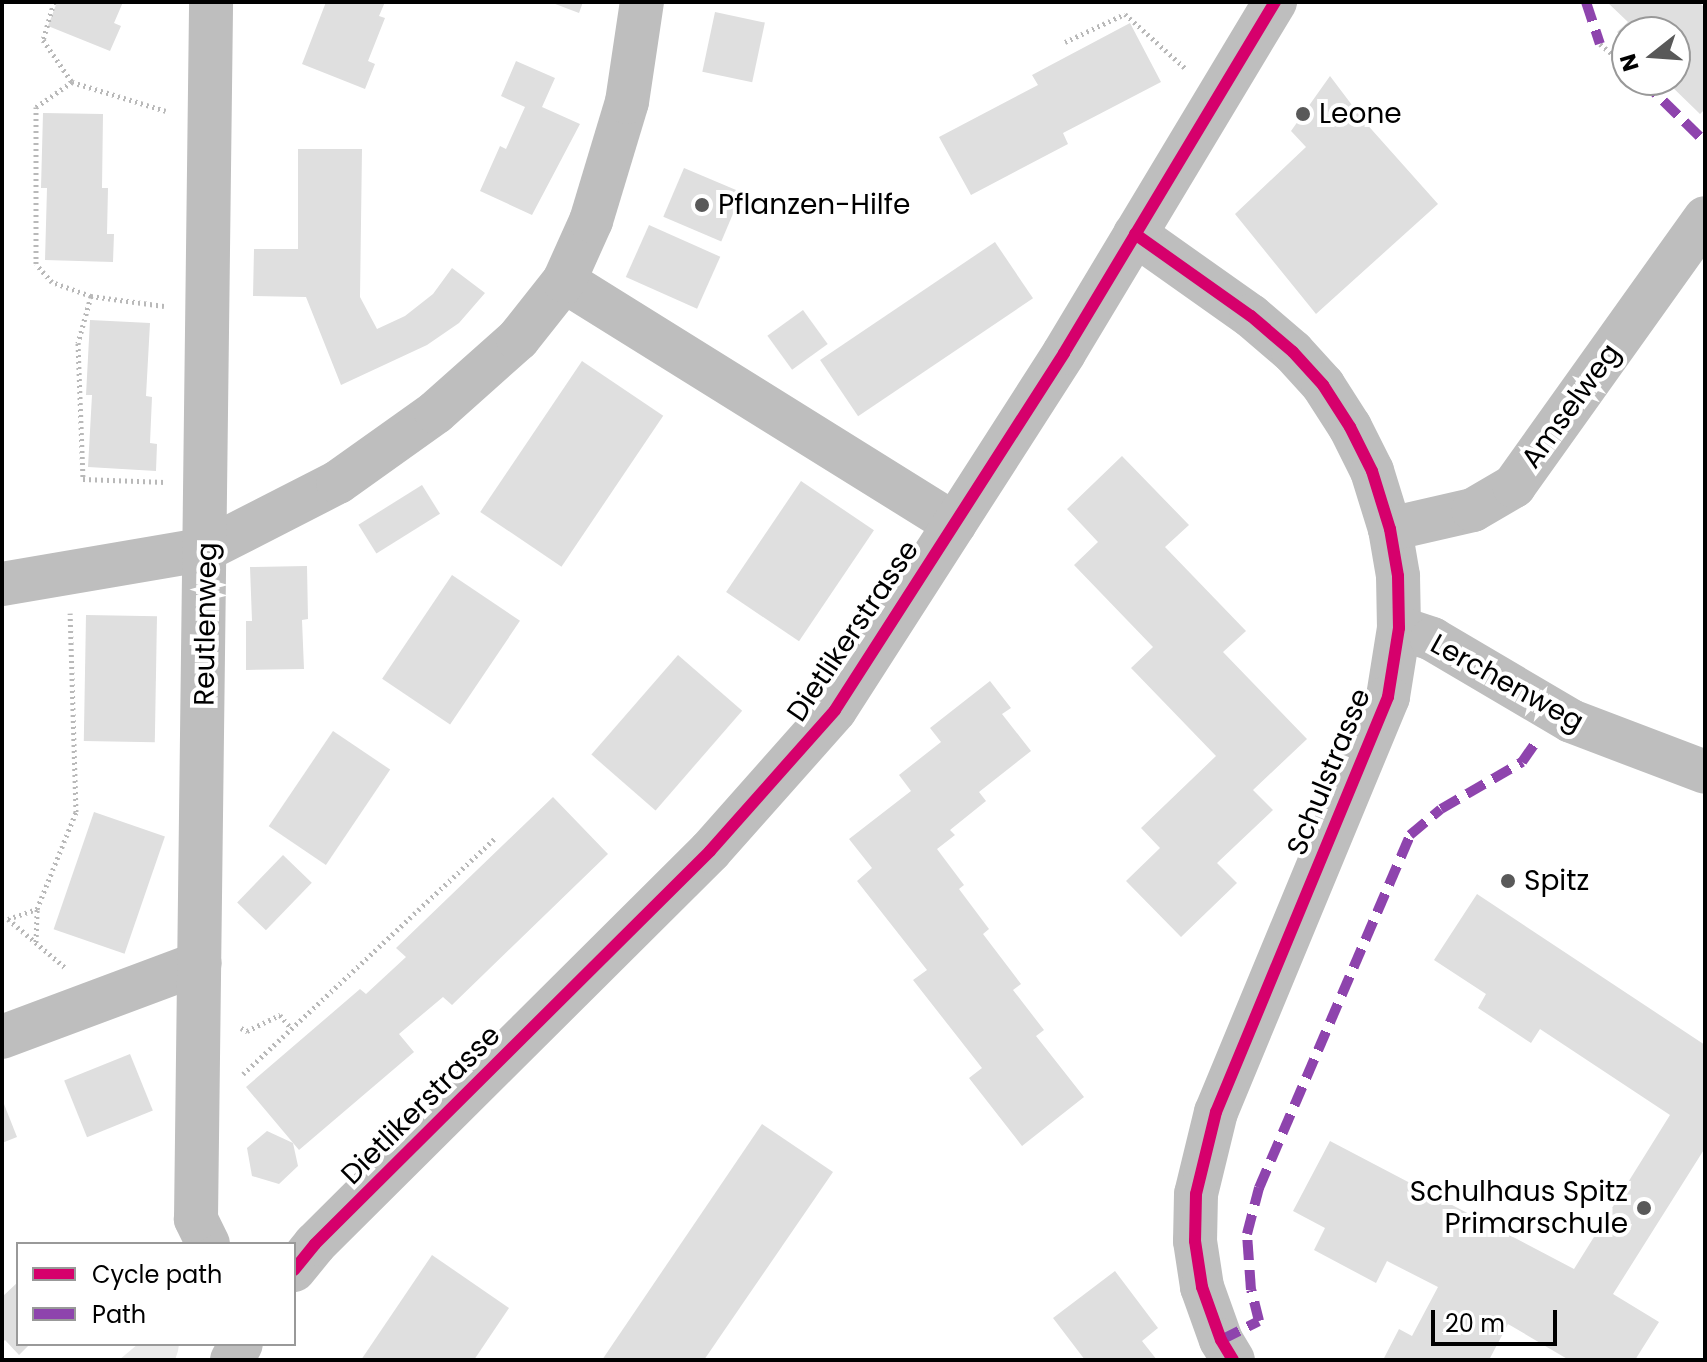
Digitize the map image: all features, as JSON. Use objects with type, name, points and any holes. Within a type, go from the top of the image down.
[{"type":"street","name":"Reutlenweg","points":[[207,1242],[196,1219],[207,549],[211,2]]},
{"type":"street","points":[[2,584],[207,549],[338,482],[436,412],[518,339],[564,281],[591,221],[627,102],[642,2]]},
{"type":"street","name":"Dietlikerstrasse","points":[[296,1268],[315,1244],[710,851],[835,710],[955,524],[1275,2]]},
{"type":"street","name":"Amselweg","points":[[1390,529],[1473,510],[1514,486],[1705,218]]},
{"type":"street","name":"Schulstrasse","points":[[1135,234],[1251,316],[1293,352],[1323,385],[1350,427],[1372,471],[1390,529],[1398,576],[1399,628],[1388,697],[1216,1112],[1196,1194],[1195,1241],[1202,1287],[1221,1340],[1233,1360]]},
{"type":"street","name":"Dietlikerstrasse","points":[[564,281],[955,524]]},
{"type":"street","name":"Lerchenweg","points":[[1399,628],[1432,639],[1571,721],[1705,772]]},
{"type":"street","points":[[2,1037],[200,963]]},
{"type":"path","points":[[54,2],[43,40],[72,82],[159,108],[210,131]]},
{"type":"path","points":[[1065,42],[1125,14],[1188,70]]},
{"type":"path","points":[[1600,44],[1611,53]]},
{"type":"path","points":[[72,82],[36,107],[36,264],[52,282],[91,296],[209,312]]},
{"type":"path","points":[[91,296],[78,343],[83,479],[207,483]]},
{"type":"path","points":[[36,942],[37,909],[76,812],[69,572]]},
{"type":"path","points":[[238,1078],[496,837]]},
{"type":"path","points":[[5,920],[37,909]]},
{"type":"path","points":[[5,920],[103,999]]},
{"type":"path","points":[[280,1015],[291,1028]]},
{"type":"shaded area","points":[[136,1346],[179,1346],[175,1360],[119,1360]]},
{"type":"building","points":[[57,2],[123,2],[114,23],[121,26],[110,51],[48,26]]},
{"type":"building","points":[[326,2],[385,2],[379,16],[385,18],[368,61],[375,64],[365,89],[302,64]]},
{"type":"building","points":[[550,2],[583,2],[579,13]]},
{"type":"building","points":[[1607,2],[1699,2],[1705,8],[1705,109],[1700,114],[1681,96],[1691,96],[1691,16],[1622,16]]},
{"type":"building","points":[[715,12],[765,23],[752,82],[702,72]]},
{"type":"building","points":[[1130,23],[1161,82],[1063,133],[1068,144],[971,195],[939,137],[1038,85],[1032,75]]},
{"type":"building","points":[[516,61],[555,78],[542,107],[580,124],[532,215],[480,191],[500,146],[506,149],[525,107],[501,96]]},
{"type":"building","points":[[1330,76],[1364,121],[1438,204],[1316,314],[1235,214],[1306,147],[1291,131]]},
{"type":"building","points":[[43,113],[103,114],[102,188],[108,188],[107,234],[114,234],[113,262],[45,260],[47,188],[41,188]]},
{"type":"building","points":[[298,149],[362,149],[360,297],[377,329],[405,316],[433,294],[452,268],[485,293],[459,323],[427,345],[341,385],[306,297],[253,296],[254,249],[298,249]]},
{"type":"building","name":"Pflanzen-Hilfe","points":[[684,168],[742,193],[721,241],[663,217]]},
{"type":"building","points":[[649,225],[720,257],[697,309],[626,277]]},
{"type":"building","points":[[995,242],[1033,298],[858,416],[820,360]]},
{"type":"building","points":[[803,310],[828,344],[792,370],[767,336]]},
{"type":"building","points":[[90,320],[150,323],[146,396],[152,397],[150,443],[157,444],[156,471],[88,467],[92,395],[86,395]]},
{"type":"building","points":[[582,361],[663,416],[561,567],[480,512]]},
{"type":"building","points":[[1122,456],[1189,525],[1165,547],[1246,631],[1223,652],[1307,739],[1253,790],[1273,810],[1217,863],[1237,883],[1181,937],[1126,881],[1160,848],[1141,828],[1216,756],[1131,668],[1153,647],[1074,565],[1098,542],[1067,509]]},
{"type":"building","points":[[801,481],[874,530],[799,641],[726,592]]},
{"type":"building","points":[[422,485],[440,514],[376,554],[358,525]]},
{"type":"building","points":[[307,566],[308,619],[302,620],[304,669],[246,670],[246,621],[252,621],[250,567]]},
{"type":"building","points":[[452,575],[520,621],[450,724],[382,679]]},
{"type":"building","points":[[86,615],[157,616],[155,742],[84,741]]},
{"type":"building","points":[[678,655],[742,711],[656,810],[591,755]]},
{"type":"building","points":[[990,681],[1011,708],[1002,714],[1031,751],[979,792],[986,801],[950,830],[955,835],[937,849],[964,885],[959,889],[989,929],[983,934],[1021,984],[1013,990],[1044,1030],[1036,1036],[1084,1097],[1022,1146],[969,1078],[982,1068],[913,980],[927,970],[857,881],[872,868],[849,839],[911,791],[899,775],[941,742],[930,728]]},
{"type":"building","points":[[333,731],[390,770],[326,865],[269,826]]},
{"type":"building","points":[[553,797],[608,854],[452,1005],[443,997],[399,1034],[414,1052],[299,1150],[246,1087],[360,989],[366,994],[406,957],[396,948]]},
{"type":"building","points":[[94,812],[165,836],[125,954],[54,929]]},
{"type":"building","points":[[283,855],[312,883],[266,930],[237,902]]},
{"type":"building","points":[[1477,894],[1705,1045],[1705,1148],[1613,1294],[1659,1322],[1635,1360],[1569,1360],[1508,1324],[1489,1360],[1383,1360],[1399,1329],[1412,1336],[1438,1287],[1387,1261],[1376,1283],[1314,1250],[1325,1228],[1293,1211],[1330,1141],[1574,1269],[1670,1115],[1540,1029],[1531,1043],[1478,1008],[1486,994],[1434,960]]},
{"type":"building","points":[[130,1054],[153,1111],[87,1137],[64,1081]]},
{"type":"building","points":[[2,1099],[17,1137],[2,1143]]},
{"type":"building","points":[[762,1124],[833,1172],[704,1360],[602,1360]]},
{"type":"building","points":[[267,1131],[293,1143],[298,1166],[279,1184],[252,1176],[247,1148]]},
{"type":"building","points":[[432,1255],[509,1308],[474,1360],[361,1360]]},
{"type":"building","points":[[1115,1271],[1158,1328],[1142,1341],[1157,1360],[1085,1360],[1053,1318]]},
{"type":"building","points":[[16,1284],[16,1346],[28,1346],[19,1355],[5,1340],[2,1343],[2,1297]]},
{"type":"marked path","points":[[1586,2],[1600,44]]},
{"type":"marked path","points":[[1658,96],[1705,142]]},
{"type":"marked path","points":[[1221,1340],[1259,1321],[1251,1290],[1247,1234],[1259,1188],[1410,835],[1441,809],[1522,762],[1539,738]]},
{"type":"cycle path","points":[[296,1268],[315,1244],[710,851],[835,710],[1064,353],[1275,2]]},
{"type":"cycle path","points":[[1135,234],[1251,316],[1293,352],[1323,385],[1350,427],[1372,471],[1390,529],[1398,576],[1399,628],[1388,697],[1216,1112],[1196,1194],[1195,1241],[1202,1287],[1221,1340],[1233,1360]]},
{"type":"place","name":"Leone","points":[[1303,114]]},
{"type":"place","name":"Pflanzen-Hilfe","points":[[702,205]]},
{"type":"place","name":"Spitz","points":[[1508,881]]},
{"type":"place","name":"Schulhaus Spitz Primarschule","points":[[1644,1208]]}]
